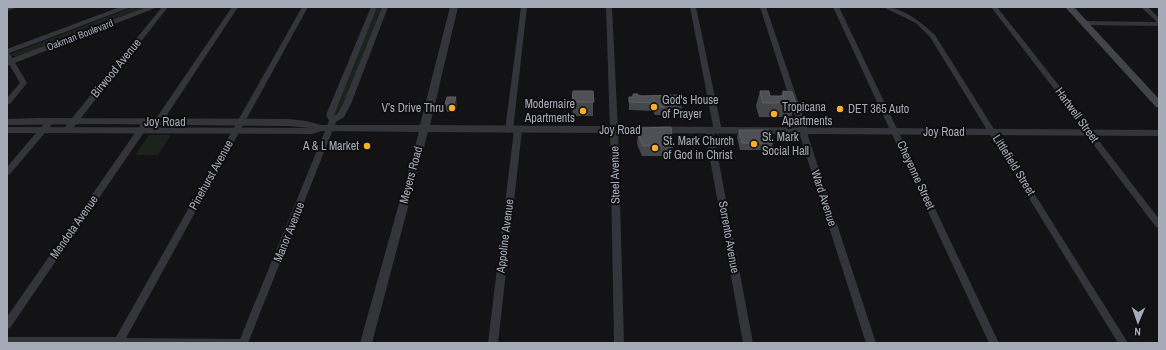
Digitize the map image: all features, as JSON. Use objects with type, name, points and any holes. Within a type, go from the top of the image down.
[{"type":"main road","points":[[1069,7],[1159,105]]},
{"type":"street","points":[[7,9],[14,7]]},
{"type":"street","name":"Oakman Boulevard","points":[[8,57],[127,7]]},
{"type":"street","name":"Oakman Boulevard","points":[[8,57],[154,7]]},
{"type":"street","name":"Birwood Avenue","points":[[67,130],[165,7]]},
{"type":"street","points":[[158,122],[235,7]]},
{"type":"street","name":"Pinehurst Avenue","points":[[118,343],[305,7]]},
{"type":"street","name":"Manor Avenue","points":[[243,343],[328,126],[330,115],[374,7]]},
{"type":"street","name":"Manor Avenue","points":[[328,126],[341,115],[347,104],[384,7]]},
{"type":"street","name":"Meyers Road","points":[[366,343],[424,128],[454,7]]},
{"type":"street","name":"Appoline Avenue","points":[[493,343],[524,7]]},
{"type":"street","name":"Steel Avenue","points":[[609,7],[614,130],[619,343]]},
{"type":"street","name":"Sorrento Avenue","points":[[693,7],[748,343]]},
{"type":"street","name":"Ward Avenue","points":[[763,7],[871,343]]},
{"type":"street","name":"Cheyenne Street","points":[[836,7],[896,131],[994,343]]},
{"type":"street","name":"Littlefield Street","points":[[886,7],[902,10],[933,36],[1123,343]]},
{"type":"street","name":"Hartwell Street","points":[[994,7],[1159,224]]},
{"type":"street","points":[[1144,7],[1159,22]]},
{"type":"street","points":[[1084,23],[1159,22]]},
{"type":"street","points":[[7,102],[24,83],[8,57]]},
{"type":"street","points":[[7,172],[51,121]]},
{"type":"street","name":"Joy Road","points":[[7,122],[74,121],[236,131],[312,131],[328,126]]},
{"type":"street","name":"Joy Road","points":[[7,130],[67,130],[145,126],[158,122],[242,122],[328,126],[513,130],[1159,133]]},
{"type":"street","name":"Mendota Avenue","points":[[7,325],[145,126]]},
{"type":"street","points":[[7,341],[237,343]]},
{"type":"shaded area","points":[[133,7],[149,7],[17,56],[12,56],[11,54],[15,52]]},
{"type":"shaded area","points":[[376,7],[381,8],[345,102],[334,117],[333,115]]},
{"type":"shaded area","points":[[149,135],[171,135],[158,155],[135,155]]},
{"type":"building","points":[[573,91],[593,91],[594,102],[572,102]]},
{"type":"building","points":[[760,91],[769,91],[770,96],[784,96],[783,91],[792,92],[796,103],[763,103]]},
{"type":"building","points":[[633,94],[638,94],[638,96],[681,95],[682,103],[665,103],[664,107],[656,107],[654,103],[629,102],[629,97],[633,97]]},
{"type":"building","points":[[447,97],[456,97],[454,104],[445,104]]},
{"type":"building","points":[[671,127],[673,146],[643,146],[638,134],[640,128]]},
{"type":"building","points":[[739,130],[769,130],[773,143],[742,143]]},
{"type":"place","name":"God's House of Prayer","points":[[654,107]]},
{"type":"place","name":"V’s Drive Thru","points":[[452,108]]},
{"type":"place","name":"DET 365 Auto","points":[[840,109]]},
{"type":"place","name":"Modernaire Apartments","points":[[583,111]]},
{"type":"place","name":"Tropicana Apartments","points":[[774,114]]},
{"type":"place","name":"St. Mark Social Hall","points":[[754,144]]},
{"type":"place","name":"A & L Market","points":[[367,146]]},
{"type":"place","name":"St. Mark Church of God in Christ","points":[[655,148]]}]
